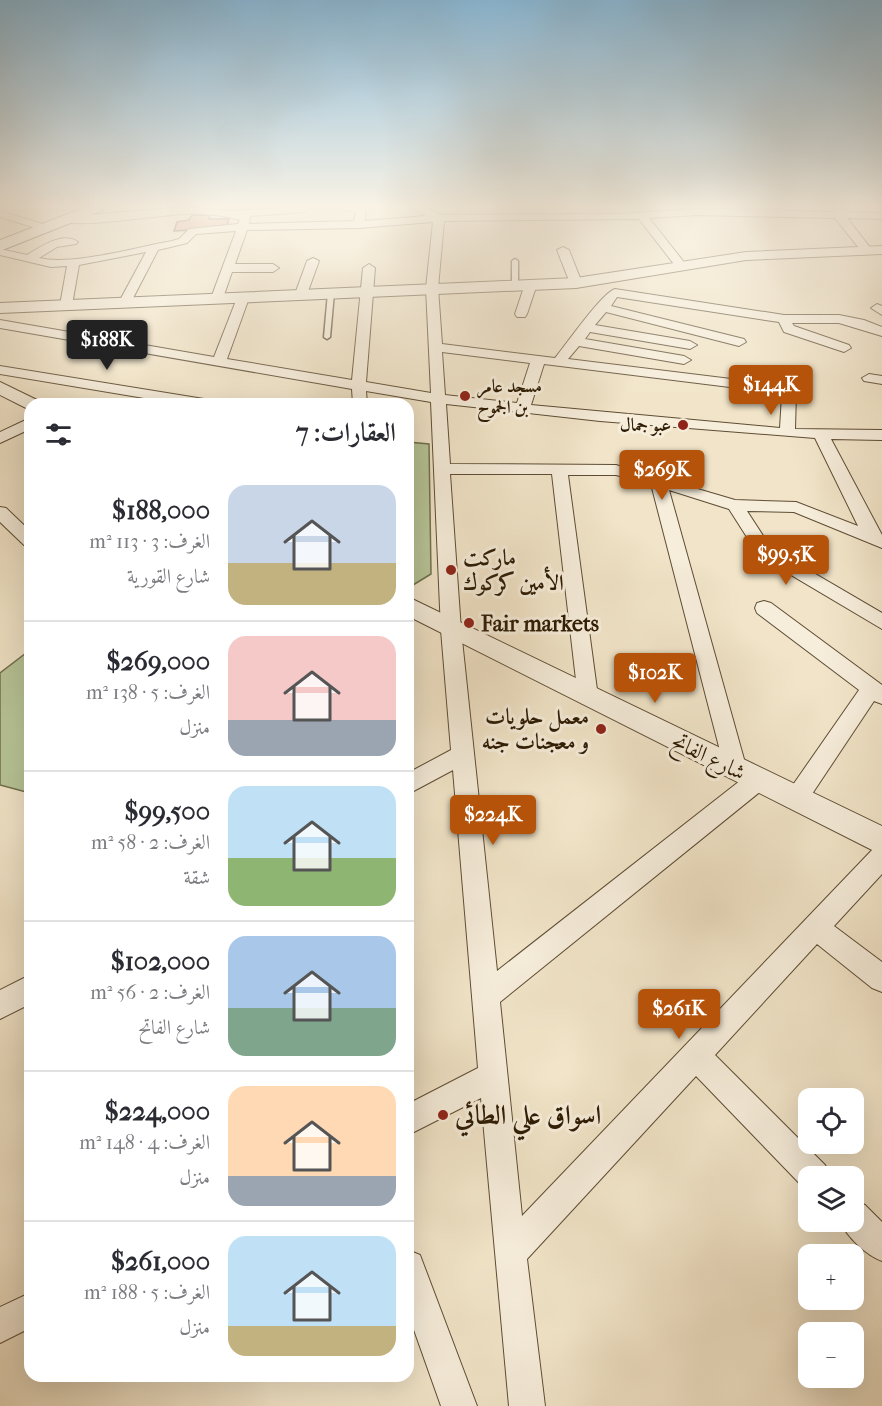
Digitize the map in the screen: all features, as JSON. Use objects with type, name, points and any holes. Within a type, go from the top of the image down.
[{"type":"street","points":[[66,305],[72,273]]},
{"type":"street","points":[[125,302],[141,273]]},
{"type":"street","points":[[217,298],[226,273]]},
{"type":"street","points":[[301,294],[309,273]]},
{"type":"street","points":[[360,398],[369,273]]},
{"type":"street","points":[[434,273],[432,288],[451,630],[510,1253],[527,1406]]},
{"type":"street","points":[[572,273],[576,283]]},
{"type":"street","points":[[0,308],[576,283],[646,273]]},
{"type":"street","points":[[559,362],[628,276]]},
{"type":"street","points":[[521,314],[531,284]]},
{"type":"street","points":[[615,293],[784,319],[839,319],[859,323],[882,332]]},
{"type":"street","points":[[219,362],[243,298]]},
{"type":"street","points":[[601,307],[740,342]]},
{"type":"street","points":[[784,319],[789,329],[844,348]]},
{"type":"street","points":[[0,324],[438,399],[787,433],[882,435]]},
{"type":"street","points":[[587,328],[690,345]]},
{"type":"street","points":[[576,341],[684,360]]},
{"type":"street","points":[[435,347],[781,388],[789,393],[787,433]]},
{"type":"street","points":[[523,408],[538,360]]},
{"type":"street","points":[[0,370],[173,398]]},
{"type":"street","points":[[0,388],[24,401]]},
{"type":"street","points":[[0,438],[24,426]]},
{"type":"street","points":[[820,434],[877,539]]},
{"type":"street","points":[[442,469],[616,470],[735,505],[796,507],[877,539]]},
{"type":"street","points":[[559,469],[588,697]]},
{"type":"street","points":[[486,996],[747,775],[658,481]]},
{"type":"street","points":[[735,505],[765,552],[882,622]]},
{"type":"street","points":[[0,513],[24,535]]},
{"type":"street","points":[[764,608],[877,692],[796,799]]},
{"type":"street","name":"شارع الفاتح","points":[[414,609],[451,630],[882,841]]},
{"type":"street","points":[[414,781],[463,754]]},
{"type":"street","points":[[510,1253],[882,858]]},
{"type":"street","points":[[816,927],[882,979]]},
{"type":"street","points":[[0,1005],[24,991]]},
{"type":"street","points":[[696,1056],[804,1166]]},
{"type":"street","points":[[414,1117],[493,1077]]},
{"type":"street","points":[[864,1226],[882,1245]]},
{"type":"street","points":[[414,1283],[459,1406]]},
{"type":"street","points":[[0,1326],[24,1313]]},
{"type":"lane","points":[[514,285],[515,273]]},
{"type":"lane","points":[[327,338],[331,292]]},
{"type":"green space","points":[[414,443],[429,444],[431,574],[414,584]]},
{"type":"green space","points":[[24,655],[24,791],[0,785],[0,673]]},
{"type":"place","name":"مسجد عامر بن الجموح","points":[[465,396]]},
{"type":"place","name":"عبو جمال","points":[[683,425]]},
{"type":"place","name":"ماركت الأمين كركوك","points":[[451,570]]},
{"type":"place","name":"Fair markets","points":[[469,623]]},
{"type":"place","name":"معمل حلويات و معجنات جنه","points":[[601,729]]},
{"type":"place","name":"اسواق علي الطائي","points":[[443,1115]]}]
